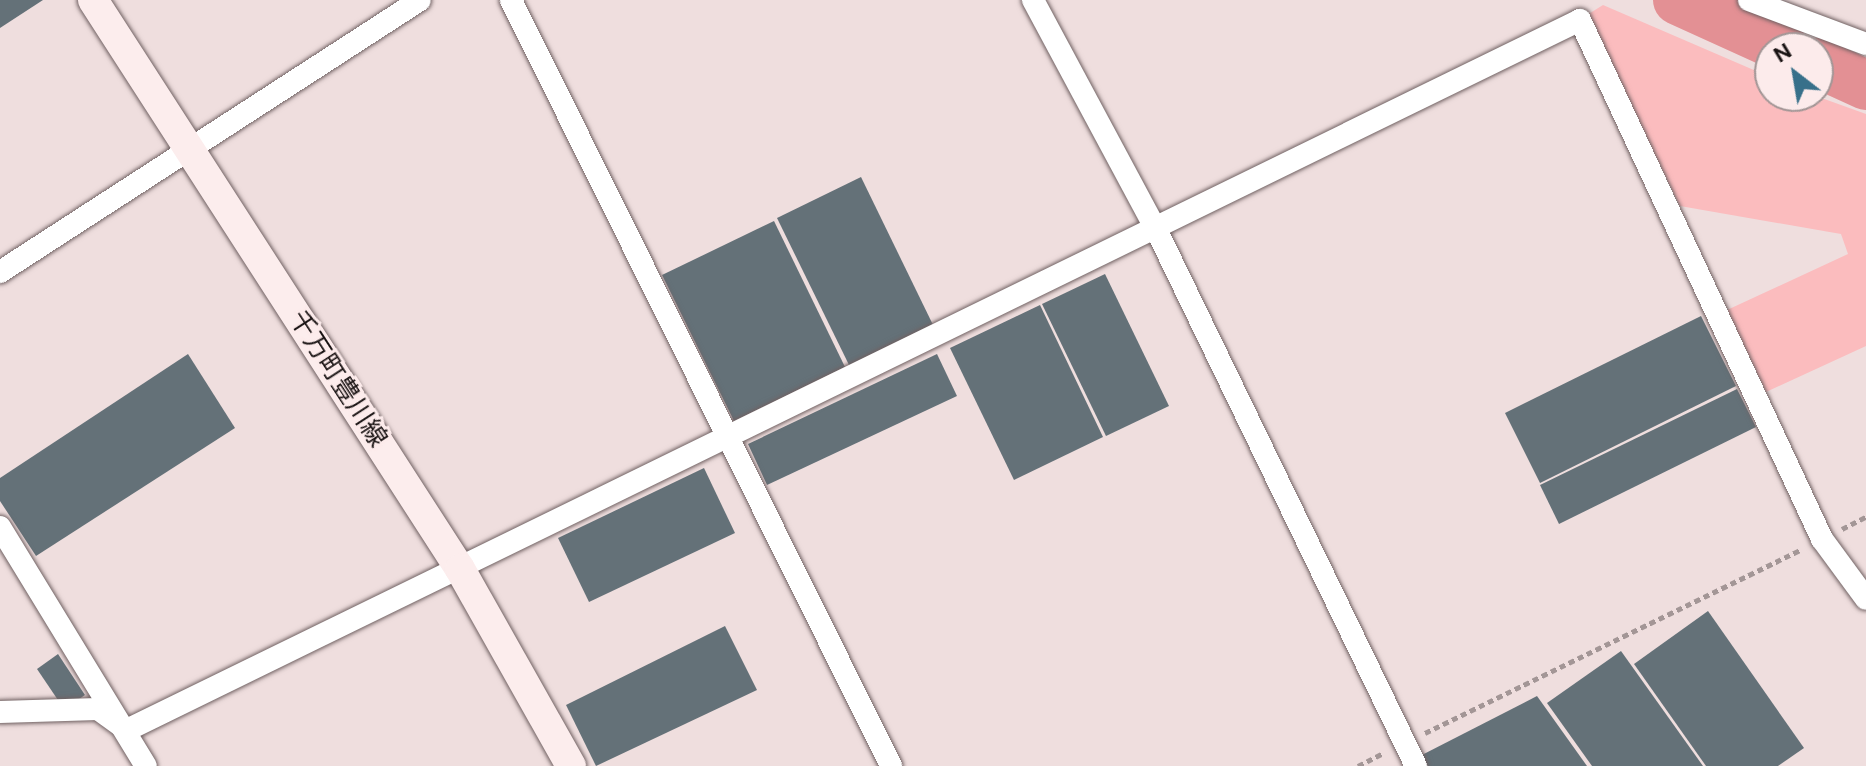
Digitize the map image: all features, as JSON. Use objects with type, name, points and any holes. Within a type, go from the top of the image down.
[{"type":"main road","name":"千万町豊川線","points":[[93,0],[460,569],[571,766]]},
{"type":"street","points":[[0,272],[190,146],[420,0]]},
{"type":"street","points":[[511,0],[891,766]]},
{"type":"street","points":[[1033,0],[1156,229],[1402,744],[1416,766]]},
{"type":"street","points":[[1749,0],[1866,44]]},
{"type":"street","points":[[127,730],[1580,20],[1822,539],[1866,599]]},
{"type":"street","points":[[0,527],[127,730],[146,766]]},
{"type":"street","points":[[0,712],[98,709],[127,730]]},
{"type":"path","points":[[1358,766],[1866,517]]},
{"type":"shaded area","points":[[1603,5],[1754,70],[1754,112],[1834,112],[1834,102],[1866,114],[1866,346],[1766,392],[1727,310],[1848,254],[1841,234],[1680,206],[1587,15]]},
{"type":"building","points":[[0,0],[43,0],[0,28]]},
{"type":"building","points":[[861,177],[935,329],[851,369],[777,218]]},
{"type":"building","points":[[774,221],[845,367],[734,421],[662,275]]},
{"type":"building","points":[[1105,274],[1169,406],[1106,436],[1042,304]]},
{"type":"building","points":[[1040,305],[1103,437],[1014,480],[950,348]]},
{"type":"building","points":[[1701,316],[1736,386],[1540,483],[1505,413]]},
{"type":"building","points":[[188,354],[235,428],[36,556],[0,501],[0,478]]},
{"type":"building","points":[[937,354],[957,396],[767,485],[748,444]]},
{"type":"building","points":[[1737,389],[1756,427],[1559,524],[1540,485]]},
{"type":"building","points":[[704,468],[735,533],[589,602],[558,538]]},
{"type":"building","points":[[1708,611],[1804,748],[1778,766],[1706,766],[1634,664]]},
{"type":"building","points":[[725,626],[757,690],[596,766],[566,705]]},
{"type":"building","points":[[1621,651],[1703,766],[1592,766],[1547,703]]},
{"type":"building","points":[[58,654],[85,695],[64,709],[37,669]]},
{"type":"building","points":[[1537,696],[1587,766],[1422,766],[1416,758]]},
{"type":"waterway","points":[[1678,0],[1754,34]]},
{"type":"waterway","points":[[1834,70],[1866,85]]}]
